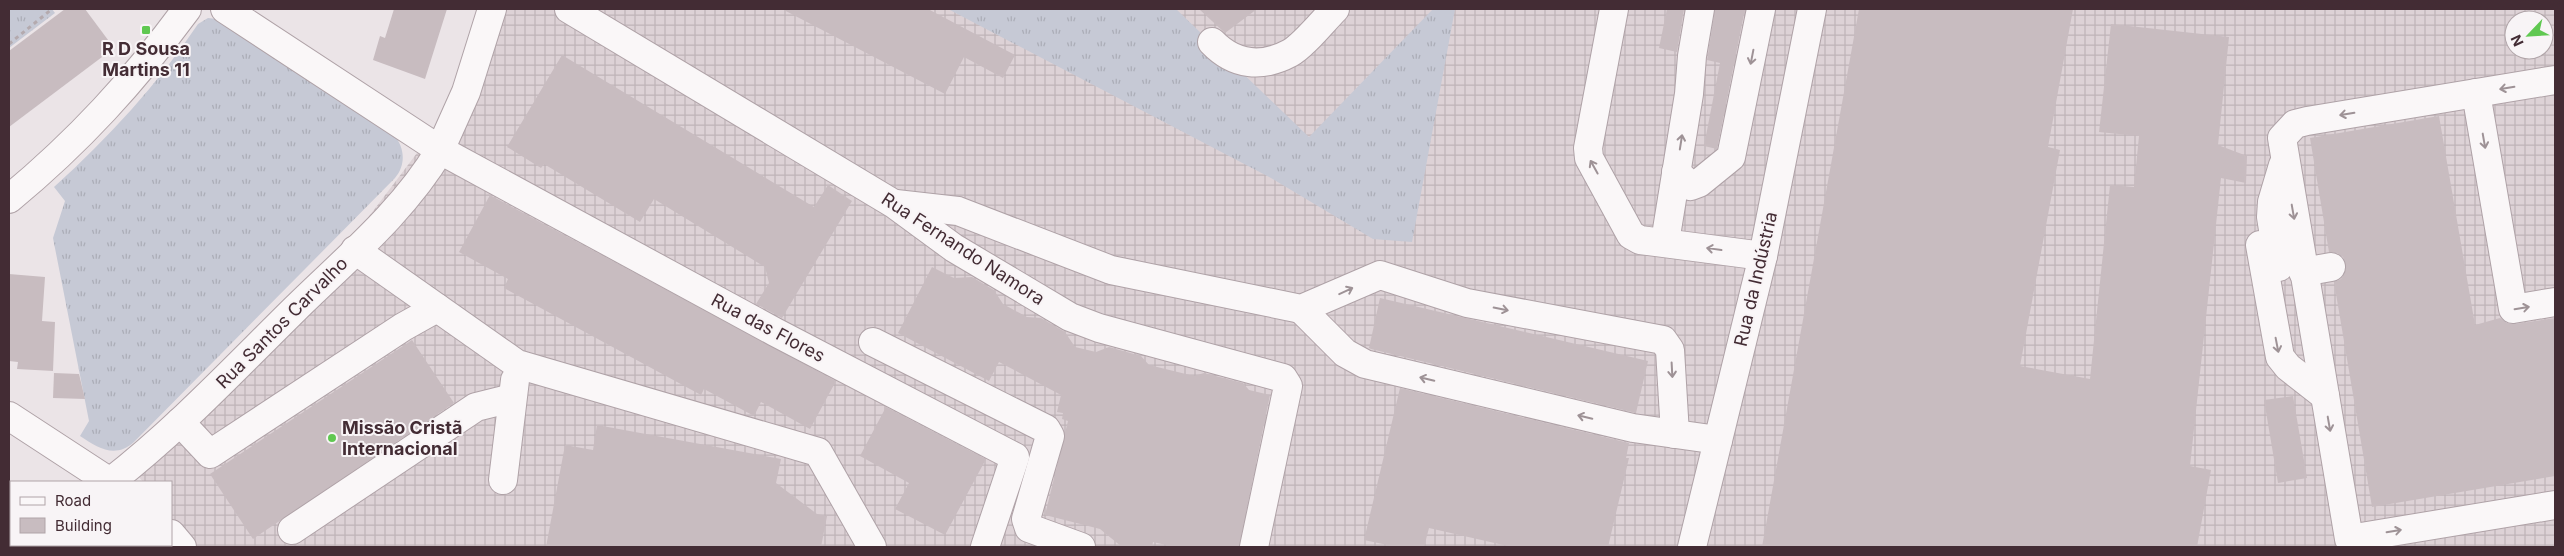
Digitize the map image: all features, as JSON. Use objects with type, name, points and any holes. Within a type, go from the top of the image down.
[{"type":"street","points":[[9,199],[50,165],[102,114],[150,59],[187,9]]},
{"type":"street","points":[[225,9],[440,150]]},
{"type":"street","name":"Rua Santos Carvalho","points":[[111,481],[180,422],[355,250],[411,192],[440,150],[466,92],[492,9]]},
{"type":"street","name":"Rua Fernando Namora","points":[[568,9],[894,204],[954,248],[1070,317],[1099,328],[1282,378],[1288,386],[1254,547]]},
{"type":"street","points":[[1212,42],[1223,53],[1254,65],[1291,52],[1335,9]]},
{"type":"street","points":[[1614,9],[1588,148],[1590,158],[1632,234],[1640,240],[1763,256]]},
{"type":"street","points":[[1665,242],[1700,9]]},
{"type":"street","points":[[1676,172],[1690,186],[1699,183],[1731,157],[1761,9]]},
{"type":"street","name":"Rua da Indústria","points":[[1692,547],[1763,256],[1812,9]]},
{"type":"street","points":[[2555,80],[2295,124],[2282,138],[2349,539],[2555,505]]},
{"type":"street","points":[[2476,93],[2513,309],[2555,302]]},
{"type":"street","name":"Rua das Flores","points":[[440,150],[775,332],[1015,457],[985,547]]},
{"type":"street","points":[[2285,161],[2272,202],[2271,217],[2288,319]]},
{"type":"street","points":[[894,204],[958,212],[1111,270],[1301,308],[1380,275],[1467,303],[1664,340],[1670,350],[1675,434]]},
{"type":"street","points":[[2260,245],[2280,357],[2288,367],[2324,396]]},
{"type":"street","points":[[355,250],[517,364],[818,452],[872,547]]},
{"type":"street","points":[[2303,272],[2331,267]]},
{"type":"street","points":[[180,422],[210,454],[403,327],[437,308]]},
{"type":"street","points":[[1301,308],[1345,353],[1365,364],[1633,428],[1718,440]]},
{"type":"street","points":[[873,342],[1046,429],[1050,436],[1026,519],[1029,528],[1081,547]]},
{"type":"street","points":[[503,480],[517,364]]},
{"type":"street","points":[[292,530],[476,406],[512,398]]},
{"type":"street","points":[[9,416],[108,481]]},
{"type":"street","points":[[172,535],[182,547]]},
{"type":"path","points":[[9,44],[52,9]]},
{"type":"shaded area","points":[[480,9],[2555,9],[2555,547],[194,547],[172,519],[172,481],[142,481],[127,462],[364,223],[442,120]]},
{"type":"green space","points":[[9,9],[52,9],[55,13],[9,48]]},
{"type":"green space","points":[[948,9],[1176,9],[1309,137],[1433,9],[1455,9],[1412,242],[1373,239],[1271,178]]},
{"type":"green space","points":[[208,18],[217,19],[394,135],[402,151],[401,168],[395,178],[134,442],[120,450],[107,450],[80,436],[89,421],[53,238],[65,201],[54,187],[113,130],[166,68],[198,24]]},
{"type":"building","points":[[65,9],[85,9],[114,48],[9,127],[9,51]]},
{"type":"building","points":[[394,9],[447,9],[425,79],[373,60],[380,36],[385,38]]},
{"type":"building","points":[[782,9],[928,9],[1015,55],[1003,78],[964,57],[945,94]]},
{"type":"building","points":[[1199,9],[1257,9],[1225,33]]},
{"type":"building","points":[[1667,9],[1684,9],[1677,52],[1659,48]]},
{"type":"building","points":[[1715,9],[1745,9],[1717,149],[1704,146],[1720,63],[1707,60]]},
{"type":"building","points":[[1859,9],[2073,9],[2048,147],[2060,150],[2020,366],[2090,379],[2110,185],[2134,187],[2139,136],[2099,132],[2111,24],[2229,37],[2218,145],[2247,156],[2246,183],[2221,178],[2190,466],[2211,470],[2197,547],[1762,547]]},
{"type":"building","points":[[562,55],[814,207],[828,185],[852,201],[782,318],[756,304],[769,283],[765,267],[654,199],[640,222],[544,164],[541,168],[507,147]]},
{"type":"building","points":[[2439,116],[2475,325],[2500,318],[2507,323],[2515,324],[2555,318],[2555,476],[2372,507],[2334,282],[2341,279],[2345,273],[2346,265],[2343,257],[2337,253],[2329,252],[2310,138]]},
{"type":"building","points":[[490,195],[836,381],[810,429],[761,402],[754,416],[704,389],[701,395],[504,288],[508,279],[459,252]]},
{"type":"building","points":[[932,267],[954,278],[972,277],[994,290],[1003,304],[1027,317],[1041,318],[1065,332],[1075,347],[1096,352],[1109,347],[1141,356],[1149,365],[1194,376],[1204,373],[1243,383],[1249,390],[1270,395],[1239,547],[1175,547],[1153,542],[1152,547],[1122,547],[1100,529],[1045,515],[1068,421],[1062,419],[1063,413],[1057,412],[1061,395],[999,362],[989,381],[898,333]]},
{"type":"building","points":[[9,274],[45,277],[42,321],[55,322],[53,371],[17,369],[18,362],[9,361]]},
{"type":"building","points":[[1380,298],[1648,361],[1636,413],[1371,349],[1369,348]]},
{"type":"building","name":"Missão Cristã Internacional","points":[[412,340],[454,403],[253,539],[210,474]]},
{"type":"building","points":[[54,373],[79,374],[85,399],[53,398]]},
{"type":"building","points":[[1400,388],[1629,443],[1626,458],[1629,458],[1608,547],[1512,547],[1429,528],[1424,547],[1397,547],[1364,540]]},
{"type":"building","points":[[2293,396],[2307,478],[2278,483],[2264,400]]},
{"type":"building","points":[[886,407],[986,459],[945,535],[895,509],[909,483],[860,456]]},
{"type":"building","points":[[597,425],[781,459],[776,483],[817,514],[827,516],[821,547],[546,547],[565,445],[593,450]]},
{"type":"place","name":"R D Sousa Martins 11","points":[[146,30]]},
{"type":"place","name":"Missão Cristã Internacional","points":[[332,438]]}]
